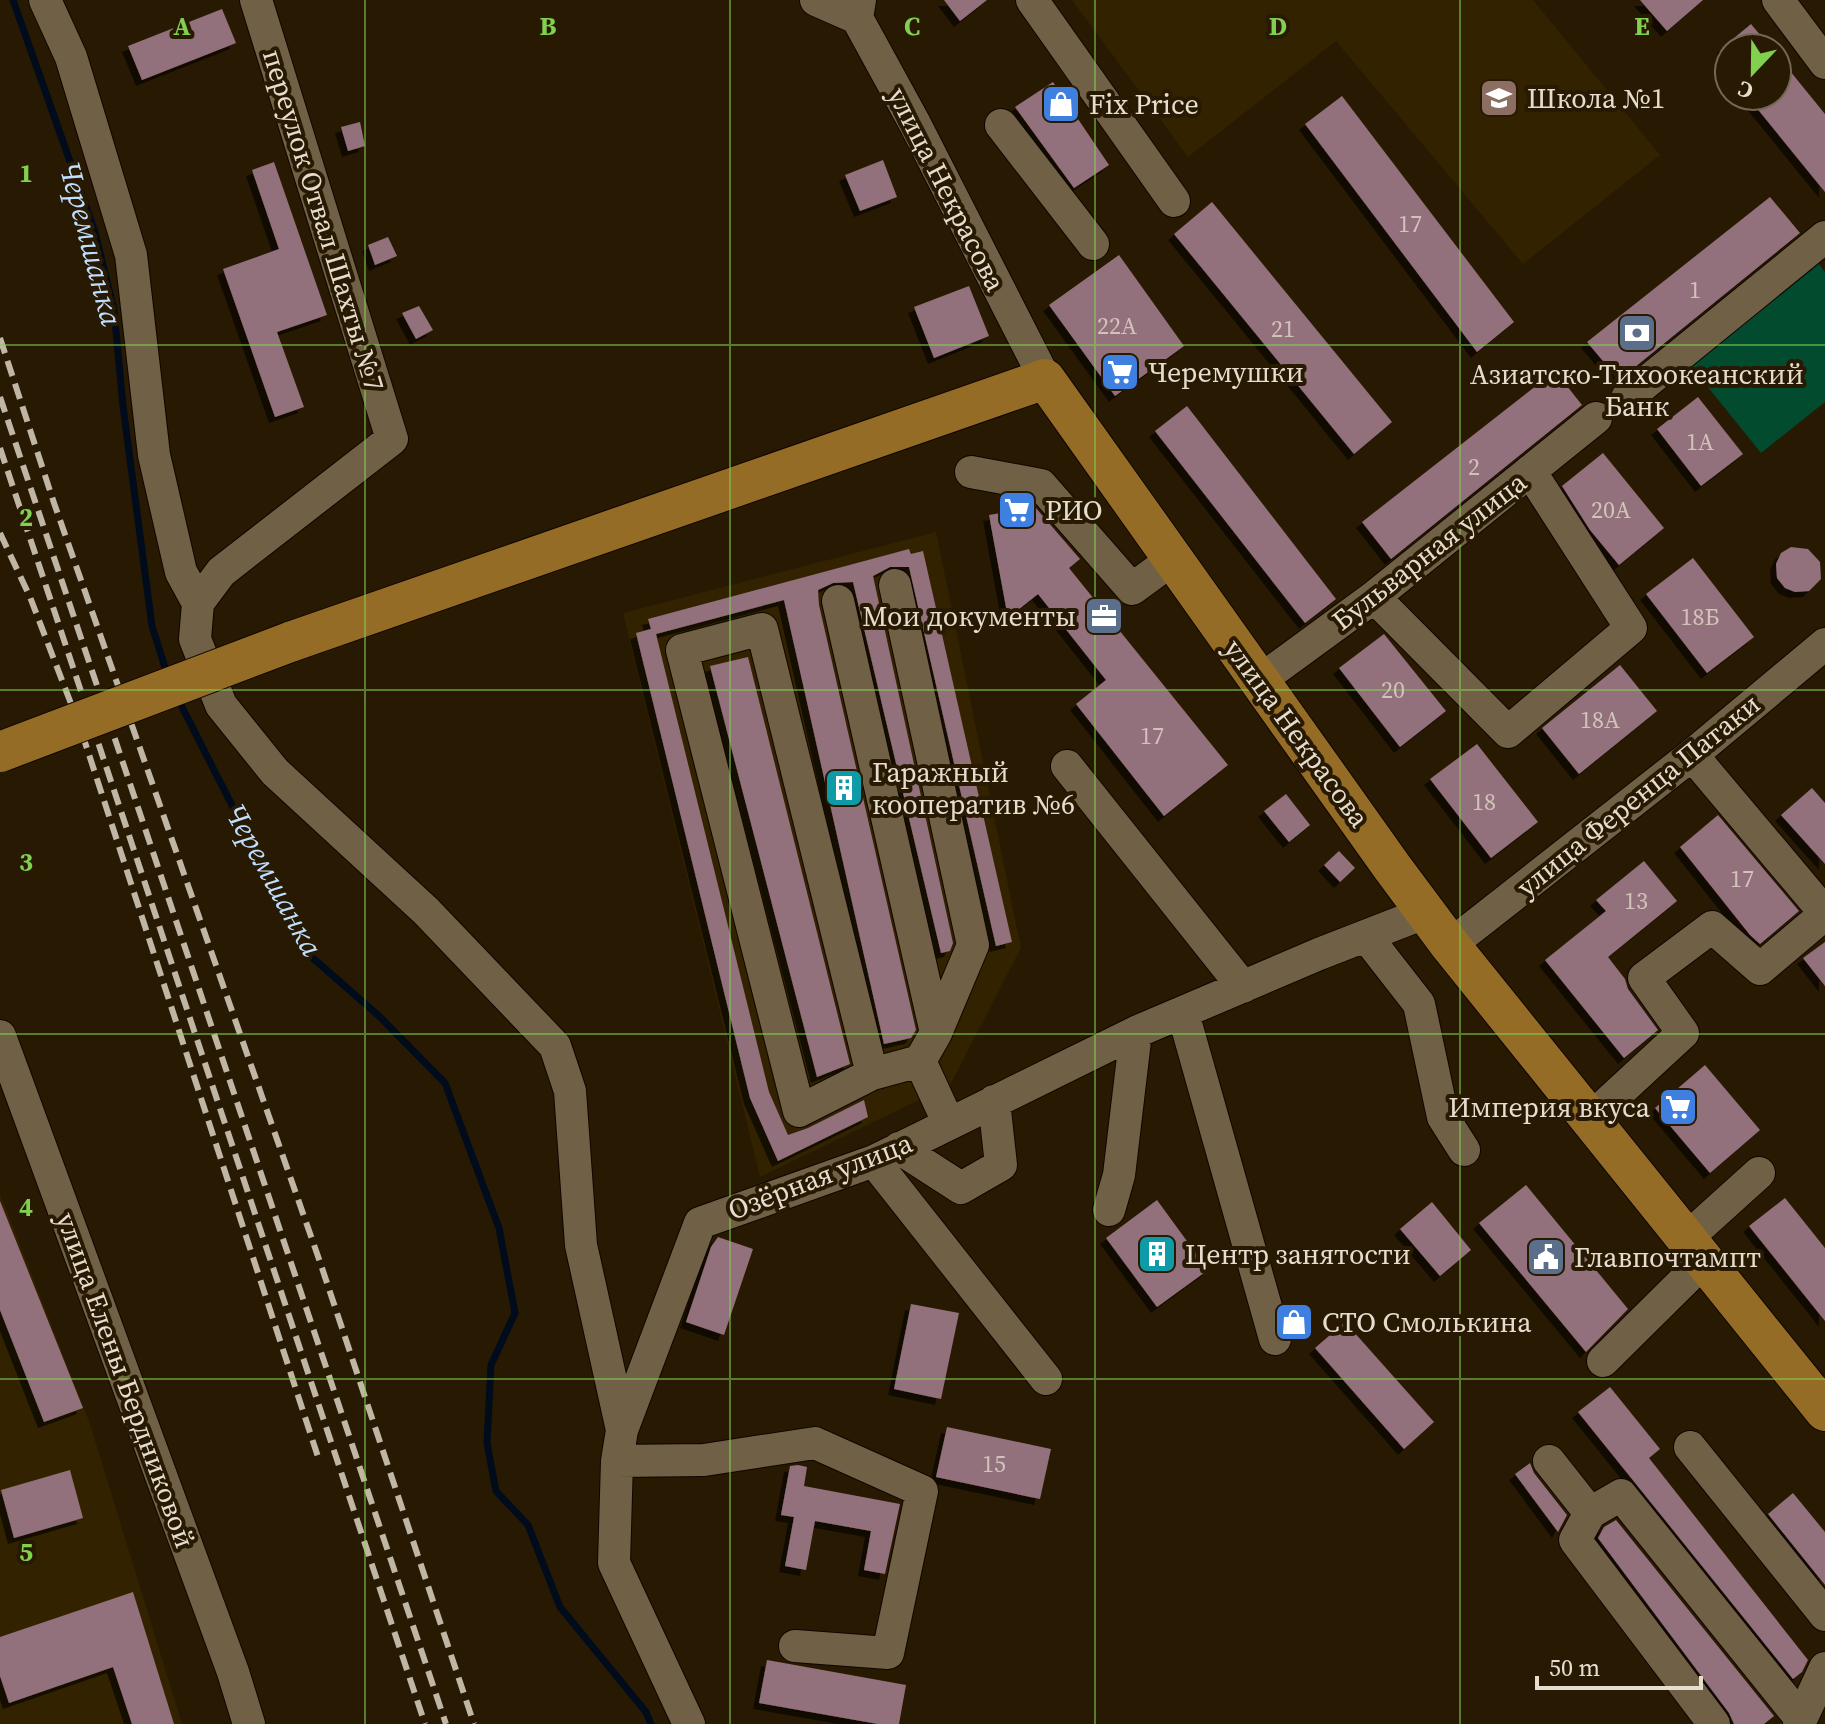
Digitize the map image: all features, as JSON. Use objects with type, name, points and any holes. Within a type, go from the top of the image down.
[{"type":"main road","name":"улица Некрасова","points":[[1045,379],[1450,945],[1825,1411]]},
{"type":"main road","points":[[0,752],[290,642],[1045,379]]},
{"type":"street","points":[[45,0],[71,57],[131,255],[154,455],[181,572],[198,603],[195,639],[221,705],[275,772],[426,911],[555,1046],[570,1091],[581,1245],[620,1445],[704,1460],[815,1443],[922,1491],[888,1653],[795,1646]]},
{"type":"street","name":"переулок Отвал Шахты №7","points":[[198,603],[221,572],[392,439],[256,0]]},
{"type":"street","points":[[816,0],[858,9]]},
{"type":"street","points":[[1032,0],[1174,201]]},
{"type":"street","points":[[1778,0],[1825,63]]},
{"type":"street","name":"улица Некрасова","points":[[858,9],[1045,379]]},
{"type":"street","points":[[1001,125],[1093,244]]},
{"type":"street","points":[[1627,398],[1825,237]]},
{"type":"street","name":"Бульварная улица","points":[[1259,681],[1374,597],[1596,418]]},
{"type":"street","points":[[1374,597],[1508,732],[1631,628],[1530,471]]},
{"type":"street","points":[[971,472],[1041,485],[1132,589],[1173,559]]},
{"type":"street","points":[[872,1074],[762,629],[682,650],[799,1111],[872,1074],[920,1061],[936,1033],[973,945],[895,585]]},
{"type":"street","points":[[838,601],[936,1033]]},
{"type":"street","name":"улица Ференца Патаки","points":[[1450,945],[1692,755],[1825,644]]},
{"type":"street","points":[[1591,1118],[1683,1033],[1644,978],[1712,927],[1760,969],[1825,914],[1692,755]]},
{"type":"street","points":[[1067,766],[1243,987]]},
{"type":"street","name":"Озёрная улица","points":[[689,1724],[614,1563],[620,1445],[700,1223],[886,1154],[1136,1032],[1427,912]]},
{"type":"street","points":[[1366,936],[1419,1004],[1443,1117],[1464,1150]]},
{"type":"street","points":[[1183,1013],[1275,1339]]},
{"type":"street","points":[[1109,1210],[1119,1175],[1136,1032]]},
{"type":"street","name":"улица Елены Бердниковой","points":[[0,1036],[233,1672],[249,1724]]},
{"type":"street","points":[[920,1061],[949,1124]]},
{"type":"street","points":[[886,1154],[961,1188],[1001,1165],[994,1101]]},
{"type":"street","points":[[886,1154],[1046,1379]]},
{"type":"street","points":[[1603,1361],[1759,1173]]},
{"type":"street","points":[[1690,1447],[1825,1615]]},
{"type":"street","points":[[1549,1461],[1590,1513]]},
{"type":"street","points":[[1714,1724],[1575,1540],[1590,1513],[1621,1495],[1800,1721],[1825,1668]]},
{"type":"shaded area","name":"Школа №1","points":[[1072,0],[1533,0],[1660,155],[1523,264],[1336,41],[1188,157]]},
{"type":"shaded area","points":[[936,532],[1021,948],[950,1085],[760,1177],[623,613]]},
{"type":"shaded area","points":[[0,1194],[90,1424],[182,1724],[0,1724]]},
{"type":"green space","points":[[1818,263],[1825,272],[1825,402],[1761,453],[1691,366]]},
{"type":"building","points":[[944,0],[987,0],[960,21]]},
{"type":"building","points":[[1640,0],[1703,0],[1667,31]]},
{"type":"building","points":[[222,9],[236,43],[142,80],[128,46]]},
{"type":"building","points":[[1751,24],[1758,32],[1741,32]]},
{"type":"building","points":[[1793,75],[1825,114],[1825,192],[1760,112],[1793,112]]},
{"type":"building","points":[[1053,82],[1109,165],[1074,188],[1015,107]]},
{"type":"building","points":[[1342,96],[1514,322],[1477,352],[1305,124]]},
{"type":"building","points":[[360,122],[365,146],[348,151],[341,127]]},
{"type":"building","points":[[883,160],[897,197],[860,211],[845,175]]},
{"type":"building","points":[[274,162],[327,315],[277,332],[304,407],[275,417],[223,269],[279,249],[252,170]]},
{"type":"building","points":[[1770,197],[1800,233],[1619,380],[1587,342]]},
{"type":"building","points":[[1212,202],[1392,422],[1354,454],[1174,234]]},
{"type":"building","points":[[388,237],[397,256],[375,265],[368,245]]},
{"type":"building","points":[[1119,255],[1184,346],[1115,396],[1049,305]]},
{"type":"building","points":[[969,286],[989,336],[934,358],[914,307]]},
{"type":"building","points":[[419,306],[433,330],[416,339],[402,313]]},
{"type":"building","points":[[1555,371],[1582,405],[1391,559],[1362,522]]},
{"type":"building","points":[[1698,397],[1743,454],[1701,486],[1657,429]]},
{"type":"building","points":[[1187,406],[1336,599],[1305,623],[1155,431]]},
{"type":"building","points":[[1603,453],[1664,528],[1619,565],[1590,530],[1562,486]]},
{"type":"building","points":[[1035,507],[1080,559],[1069,568],[1228,765],[1164,816],[1076,704],[1106,680],[1038,594],[1008,618],[989,515]]},
{"type":"building","points":[[1791,547],[1808,549],[1820,562],[1821,579],[1809,591],[1795,592],[1785,588],[1777,578],[1776,564],[1781,553]]},
{"type":"building","name":"Гаражный кооператив №6","points":[[909,549],[911,554],[923,551],[1012,942],[996,946],[909,567],[890,567],[873,576],[953,943],[950,951],[941,953],[853,582],[833,583],[818,590],[916,1030],[911,1038],[884,1044],[784,600],[656,634],[769,1092],[788,1135],[864,1100],[868,1117],[778,1161],[750,1098],[636,633],[651,629],[648,619]]},
{"type":"building","points":[[1693,558],[1754,637],[1707,673],[1646,594]]},
{"type":"building","points":[[1384,634],[1446,711],[1400,747],[1339,668]]},
{"type":"building","points":[[748,657],[850,1064],[817,1077],[710,666]]},
{"type":"building","points":[[1620,665],[1657,711],[1579,774],[1542,728]]},
{"type":"building","points":[[1477,744],[1538,822],[1491,858],[1430,779]]},
{"type":"building","points":[[1812,788],[1825,803],[1825,864],[1781,815]]},
{"type":"building","points":[[1286,794],[1310,825],[1289,842],[1264,811]]},
{"type":"building","points":[[1718,815],[1799,911],[1760,944],[1680,847]]},
{"type":"building","points":[[1339,851],[1355,868],[1340,882],[1324,865]]},
{"type":"building","points":[[1644,861],[1677,901],[1608,957],[1658,1030],[1624,1058],[1545,960],[1606,911],[1596,900]]},
{"type":"building","points":[[1825,942],[1825,986],[1803,958]]},
{"type":"building","points":[[1705,1065],[1760,1130],[1710,1173],[1655,1108]]},
{"type":"building","name":"Главпочтампт","points":[[1526,1185],[1628,1309],[1586,1352],[1479,1223]]},
{"type":"building","points":[[1785,1198],[1825,1248],[1825,1321],[1749,1226]]},
{"type":"building","name":"Центр занятости","points":[[1157,1200],[1208,1270],[1157,1307],[1106,1238]]},
{"type":"building","points":[[0,1201],[83,1408],[44,1422],[0,1310]]},
{"type":"building","points":[[1432,1202],[1471,1250],[1440,1276],[1400,1229]]},
{"type":"building","points":[[718,1237],[753,1249],[724,1335],[686,1322],[711,1247]]},
{"type":"building","points":[[911,1304],[959,1313],[941,1399],[894,1389]]},
{"type":"building","points":[[1345,1322],[1434,1422],[1404,1449],[1315,1348]]},
{"type":"building","points":[[1610,1387],[1660,1449],[1649,1458],[1808,1660],[1802,1672],[1793,1679],[1578,1412]]},
{"type":"building","points":[[947,1427],[1051,1449],[1040,1499],[936,1477]]},
{"type":"building","points":[[1530,1463],[1534,1473],[1567,1515],[1558,1532],[1515,1474]]},
{"type":"building","points":[[790,1466],[807,1467],[804,1486],[900,1504],[885,1574],[864,1570],[871,1531],[815,1521],[806,1570],[785,1566],[794,1517],[781,1515]]},
{"type":"building","points":[[70,1470],[83,1518],[14,1538],[1,1490]]},
{"type":"building","points":[[1793,1493],[1825,1532],[1825,1585],[1768,1514]]},
{"type":"building","points":[[1616,1520],[1774,1716],[1764,1724],[1734,1724],[1729,1713],[1598,1538],[1604,1527]]},
{"type":"building","points":[[133,1592],[174,1724],[132,1724],[113,1667],[9,1703],[0,1676],[0,1637]]},
{"type":"building","points":[[767,1660],[906,1685],[899,1724],[878,1724],[759,1703]]},
{"type":"waterway","name":"Черемшанка","points":[[13,0],[95,232],[114,310],[123,406],[152,626],[168,677]]},
{"type":"waterway","name":"Черемшанка","points":[[178,699],[307,953],[379,1016],[445,1083],[499,1228],[515,1313],[491,1365],[487,1443],[496,1491],[528,1525],[560,1607],[646,1712],[651,1724]]},
{"type":"railway","points":[[0,338],[54,503],[320,1262],[474,1724]]},
{"type":"railway","points":[[0,397],[446,1724]]},
{"type":"railway","points":[[0,448],[425,1724]]},
{"type":"railway","points":[[0,533],[30,597],[80,727],[319,1460]]},
{"type":"place","name":"Школа №1","points":[[1499,98]]},
{"type":"place","name":"Fix Price","points":[[1061,104]]},
{"type":"place","name":"Азиатско-Тихоокеанский Банк","points":[[1637,333]]},
{"type":"place","name":"Черемушки","points":[[1120,372]]},
{"type":"place","name":"РИО","points":[[1017,510]]},
{"type":"place","name":"Мои документы","points":[[1104,616]]},
{"type":"place","name":"Гаражный кооператив №6","points":[[844,788]]},
{"type":"place","name":"Империя вкуса","points":[[1678,1107]]},
{"type":"place","name":"Центр занятости","points":[[1157,1254]]},
{"type":"place","name":"Главпочтампт","points":[[1546,1257]]},
{"type":"place","name":"СТО Смолькина","points":[[1294,1322]]}]
